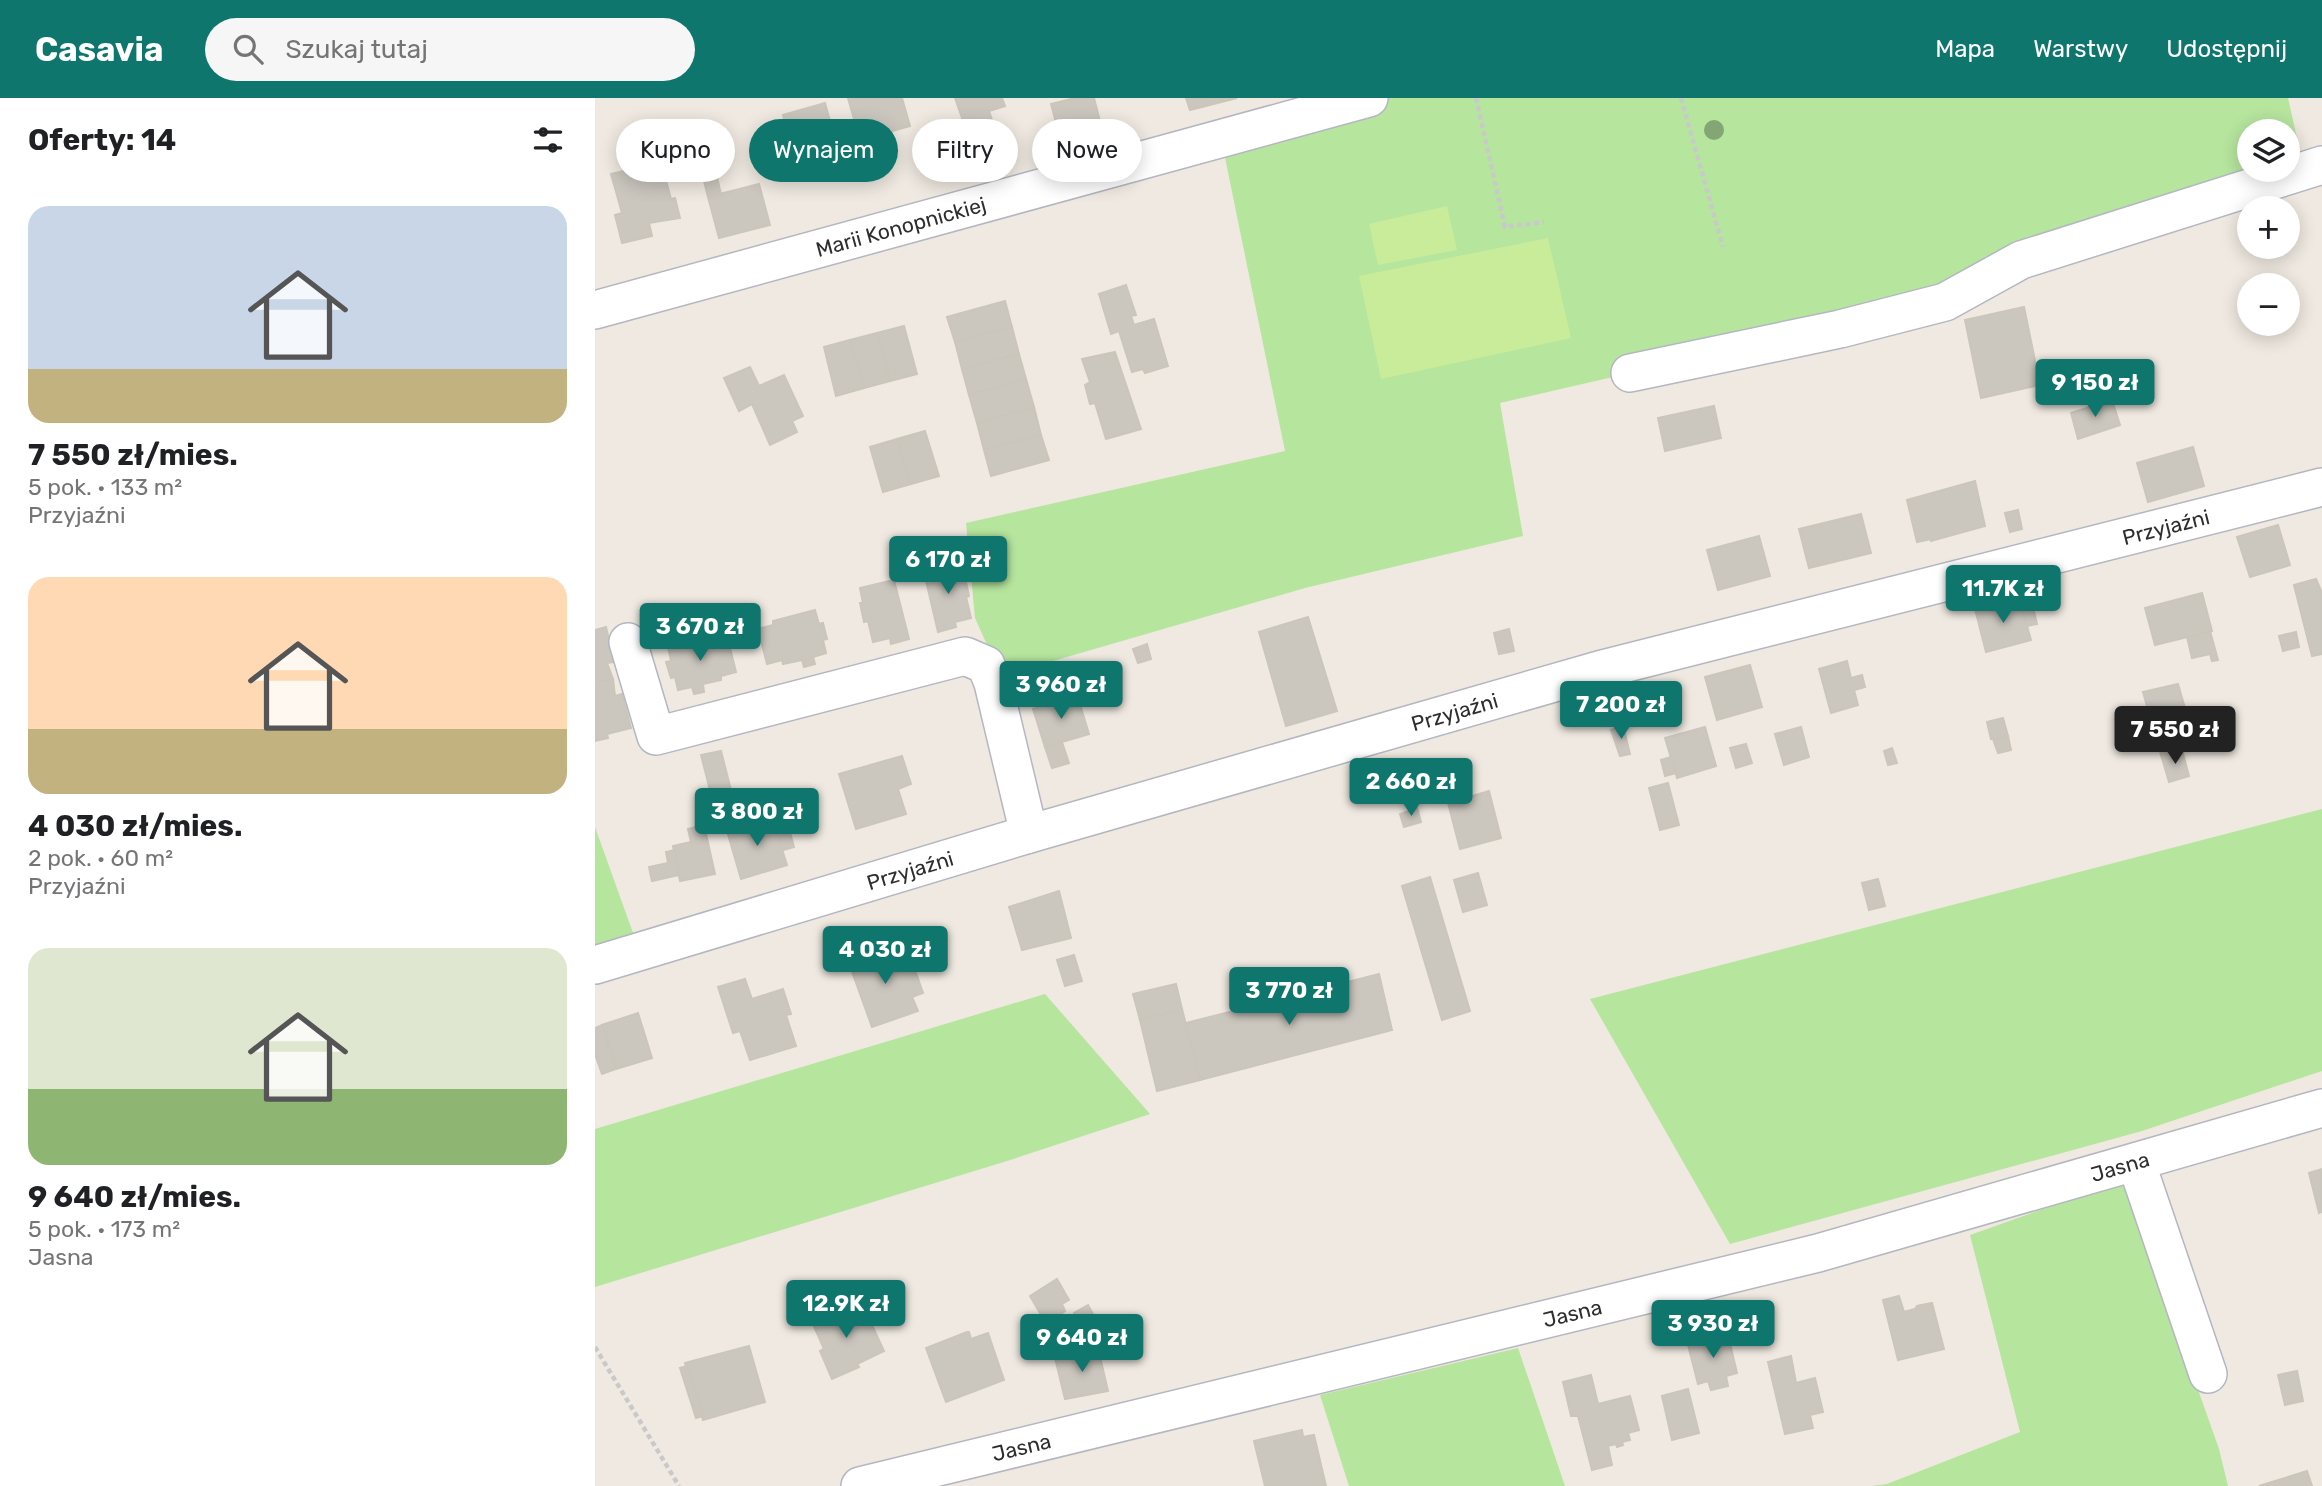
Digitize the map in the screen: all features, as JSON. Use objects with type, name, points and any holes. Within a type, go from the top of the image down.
[{"type":"street","name":"Marii Konopnickiej","points":[[595,310],[1369,98]]},
{"type":"street","points":[[1630,373],[1840,329],[1945,302],[2021,260],[2322,165]]},
{"type":"street","name":"Przyjaźni","points":[[595,965],[1029,834],[1599,670],[2322,487]]},
{"type":"street","points":[[628,642],[656,736],[965,656],[986,665],[993,683],[1029,834]]},
{"type":"street","name":"Jasna","points":[[860,1486],[941,1476],[1818,1253],[2322,1108]]},
{"type":"street","points":[[2136,1162],[2208,1374]]},
{"type":"path","points":[[1476,98],[1505,228],[1543,222]]},
{"type":"path","points":[[1681,98],[1723,247]]},
{"type":"path","points":[[595,1347],[679,1486]]},
{"type":"green space","points":[[1370,98],[2288,98],[2293,119],[2237,119],[2237,175],[1921,300],[1500,403],[1523,536],[1305,588],[1001,676],[975,618],[966,523],[1285,451],[1221,138]]},
{"type":"green space","points":[[1447,206],[1457,250],[1378,265],[1369,224]]},
{"type":"green space","points":[[1548,238],[1571,338],[1381,379],[1359,276]]},
{"type":"green space","points":[[2322,809],[2322,1071],[2142,1131],[1730,1244],[1590,999]]},
{"type":"green space","points":[[595,827],[633,933],[595,945]]},
{"type":"green space","points":[[1045,994],[1150,1114],[1007,1161],[595,1287],[595,1129]]},
{"type":"green space","points":[[2124,1180],[2219,1449],[2228,1486],[1871,1486],[1887,1484],[2020,1432],[1970,1235]]},
{"type":"green space","points":[[1518,1348],[1565,1486],[1349,1486],[1320,1395]]},
{"type":"building","points":[[848,98],[902,98],[910,126],[898,129],[898,119],[854,119]]},
{"type":"building","points":[[955,98],[1002,98],[1005,106],[989,111],[992,119],[962,119]]},
{"type":"building","points":[[1075,98],[1094,98],[1099,119],[1055,119],[1051,104]]},
{"type":"building","points":[[1186,98],[1237,98],[1190,110]]},
{"type":"building","points":[[825,103],[829,119],[784,119],[783,115]]},
{"type":"building","points":[[616,173],[616,182],[666,182],[671,199],[675,198],[680,218],[649,223],[652,236],[622,243],[615,215],[622,213],[611,174]]},
{"type":"building","points":[[704,182],[718,182],[721,194],[708,197]]},
{"type":"building","points":[[759,184],[770,225],[719,238],[708,197]]},
{"type":"building","points":[[1126,285],[1136,315],[1131,316],[1134,325],[1154,319],[1168,366],[1145,373],[1143,369],[1132,372],[1119,331],[1111,334],[1099,294]]},
{"type":"building","points":[[1005,301],[1012,327],[955,342],[947,317]]},
{"type":"building","points":[[2024,307],[2040,385],[1981,398],[1965,320]]},
{"type":"building","points":[[904,326],[917,374],[890,381],[877,333]]},
{"type":"building","points":[[1012,327],[1019,354],[962,369],[955,342]]},
{"type":"building","points":[[877,333],[890,381],[864,388],[850,340]]},
{"type":"building","points":[[850,340],[864,388],[836,396],[824,347]]},
{"type":"building","points":[[1115,352],[1141,429],[1106,439],[1095,403],[1090,404],[1085,385],[1090,382],[1082,359]]},
{"type":"building","points":[[1019,354],[1026,379],[969,395],[962,369]]},
{"type":"building","points":[[750,367],[759,386],[784,375],[803,416],[792,421],[797,432],[770,445],[752,404],[739,411],[724,378]]},
{"type":"building","points":[[1026,379],[1034,407],[977,423],[969,395]]},
{"type":"building","points":[[2112,400],[2120,425],[2078,439],[2071,413]]},
{"type":"building","points":[[1714,406],[1721,438],[1665,451],[1658,418]]},
{"type":"building","points":[[1034,407],[1041,435],[984,450],[977,423]]},
{"type":"building","points":[[925,431],[939,476],[911,484],[897,439]]},
{"type":"building","points":[[1041,435],[1049,460],[991,476],[984,450]]},
{"type":"building","points":[[897,439],[911,484],[883,492],[870,447]]},
{"type":"building","points":[[2193,447],[2204,486],[2148,502],[2137,463]]},
{"type":"building","points":[[1975,481],[1985,526],[1931,541],[1917,542],[1907,500]]},
{"type":"building","points":[[2018,510],[2022,529],[2010,532],[2005,513]]},
{"type":"building","points":[[1861,514],[1871,553],[1809,568],[1799,529]]},
{"type":"building","points":[[2278,525],[2290,565],[2250,577],[2237,537]]},
{"type":"building","points":[[1759,536],[1770,576],[1718,590],[1707,550]]},
{"type":"building","points":[[958,564],[961,578],[965,577],[971,618],[955,622],[956,627],[938,632],[924,572]]},
{"type":"building","points":[[2316,579],[2322,593],[2322,654],[2312,656],[2294,585]]},
{"type":"building","points":[[894,580],[909,639],[891,644],[890,638],[873,642],[868,621],[864,622],[860,588]]},
{"type":"building","points":[[2202,593],[2212,631],[2155,645],[2145,608]]},
{"type":"building","points":[[2019,598],[2031,640],[1986,652],[1975,609]]},
{"type":"building","points":[[2033,607],[2037,624],[2027,626],[2023,609]]},
{"type":"building","points":[[815,610],[819,624],[823,623],[827,639],[823,640],[826,653],[813,657],[815,664],[804,667],[802,660],[783,664],[782,660],[767,664],[758,629],[773,625],[773,621]]},
{"type":"building","points":[[1308,617],[1337,711],[1286,726],[1259,632]]},
{"type":"building","points":[[606,627],[614,662],[607,663],[613,679],[595,683],[595,630]]},
{"type":"building","points":[[1509,629],[1514,651],[1499,654],[1494,633]]},
{"type":"building","points":[[2210,631],[2218,660],[2212,661],[2210,654],[2192,658],[2187,637]]},
{"type":"building","points":[[2296,632],[2299,647],[2283,651],[2279,636]]},
{"type":"building","points":[[727,636],[736,672],[721,676],[721,680],[703,684],[704,692],[694,694],[692,687],[678,690],[675,677],[671,678],[666,662],[671,661],[668,647]]},
{"type":"building","points":[[1147,644],[1151,659],[1138,663],[1133,649]]},
{"type":"building","points":[[1847,661],[1851,678],[1862,675],[1865,687],[1854,690],[1858,705],[1831,713],[1819,669]]},
{"type":"building","points":[[1750,665],[1762,707],[1717,720],[1705,677]]},
{"type":"building","points":[[613,679],[615,696],[622,694],[631,728],[607,734],[608,738],[595,741],[595,683]]},
{"type":"building","points":[[2178,684],[2196,746],[2161,755],[2143,692]]},
{"type":"building","points":[[1077,695],[1089,734],[1045,747],[1033,709]]},
{"type":"building","points":[[2003,718],[2008,736],[1991,739],[1987,722]]},
{"type":"building","points":[[1623,726],[1630,754],[1620,756],[1611,730]]},
{"type":"building","points":[[1705,727],[1716,766],[1677,778],[1665,738]]},
{"type":"building","points":[[1801,727],[1809,757],[1784,765],[1775,734]]},
{"type":"building","points":[[2008,736],[2011,750],[1998,753],[1993,739]]},
{"type":"building","points":[[1062,742],[1069,763],[1052,768],[1045,747]]},
{"type":"building","points":[[1746,744],[1752,763],[1736,768],[1730,748]]},
{"type":"building","points":[[1892,748],[1897,763],[1888,765],[1884,751]]},
{"type":"building","points":[[2182,750],[2189,776],[2169,782],[2161,755]]},
{"type":"building","points":[[721,751],[733,798],[713,802],[701,755]]},
{"type":"building","points":[[902,756],[911,784],[898,789],[906,814],[856,829],[839,774]]},
{"type":"building","points":[[1671,757],[1676,773],[1665,776],[1661,760]]},
{"type":"building","points":[[1668,783],[1679,825],[1660,830],[1649,788]]},
{"type":"building","points":[[1489,791],[1501,838],[1460,849],[1447,799],[1468,793],[1469,797]]},
{"type":"building","points":[[1417,808],[1421,822],[1404,827],[1400,814]]},
{"type":"building","points":[[772,818],[787,865],[741,879],[727,831]]},
{"type":"building","points":[[704,825],[715,874],[680,881],[673,846],[691,842],[688,829]]},
{"type":"building","points":[[789,829],[794,847],[783,850],[777,833]]},
{"type":"building","points":[[675,850],[679,875],[652,881],[649,867],[668,863],[666,852]]},
{"type":"building","points":[[1478,873],[1487,905],[1463,912],[1454,880]]},
{"type":"building","points":[[1430,877],[1470,1011],[1442,1020],[1402,886]]},
{"type":"building","points":[[1878,879],[1885,906],[1869,910],[1862,883]]},
{"type":"building","points":[[1059,891],[1071,938],[1022,950],[1009,907]]},
{"type":"building","points":[[865,949],[868,957],[878,953],[882,963],[909,953],[923,993],[912,997],[918,1011],[872,1027],[846,955]]},
{"type":"building","points":[[1074,955],[1082,981],[1065,986],[1057,960]]},
{"type":"building","points":[[1379,974],[1392,1030],[1200,1080],[1186,1023]]},
{"type":"building","points":[[745,979],[752,999],[783,989],[791,1014],[786,1015],[796,1046],[750,1060],[740,1031],[733,1033],[718,987]]},
{"type":"building","points":[[1176,984],[1182,1009],[1140,1020],[1133,994]]},
{"type":"building","points":[[1182,1009],[1200,1080],[1157,1091],[1140,1020]]},
{"type":"building","points":[[638,1013],[652,1058],[616,1069],[602,1025]]},
{"type":"building","points":[[602,1025],[616,1069],[602,1074],[595,1054],[595,1028]]},
{"type":"building","points":[[2322,1169],[2322,1212],[2319,1213],[2309,1173]]},
{"type":"building","points":[[1057,1279],[1069,1300],[1062,1304],[1065,1311],[1046,1323],[1030,1296]]},
{"type":"building","points":[[1899,1296],[1904,1312],[1932,1303],[1944,1349],[1898,1360],[1883,1300]]},
{"type":"building","points":[[838,1303],[848,1306],[853,1317],[866,1312],[884,1351],[857,1364],[859,1367],[832,1379],[820,1351],[824,1349],[812,1322],[826,1315],[830,1306]]},
{"type":"building","points":[[1088,1305],[1105,1336],[1091,1344],[1074,1313]]},
{"type":"building","points":[[1727,1331],[1737,1373],[1726,1376],[1728,1386],[1711,1390],[1708,1381],[1698,1384],[1687,1341]]},
{"type":"building","points":[[967,1332],[971,1339],[988,1333],[1004,1380],[946,1402],[926,1348]]},
{"type":"building","points":[[1105,1336],[1110,1345],[1094,1349],[1091,1344]]},
{"type":"building","points":[[749,1346],[765,1402],[703,1420],[685,1363]]},
{"type":"building","points":[[1098,1348],[1108,1391],[1065,1399],[1055,1358]]},
{"type":"building","points":[[1791,1356],[1796,1383],[1815,1378],[1823,1412],[1810,1415],[1813,1428],[1785,1434],[1768,1362]]},
{"type":"building","points":[[687,1366],[703,1416],[696,1418],[680,1368]]},
{"type":"building","points":[[2297,1371],[2303,1401],[2285,1405],[2278,1375]]},
{"type":"building","points":[[1591,1375],[1598,1404],[1630,1396],[1639,1430],[1628,1433],[1630,1440],[1622,1442],[1623,1445],[1608,1446],[1612,1465],[1592,1470],[1578,1416],[1571,1416],[1563,1382]]},
{"type":"building","points":[[1688,1389],[1699,1433],[1672,1440],[1662,1396]]},
{"type":"building","points":[[1302,1430],[1303,1437],[1314,1435],[1326,1486],[1265,1486],[1254,1441]]},
{"type":"building","points":[[2307,1471],[2312,1486],[2259,1486]]}]
